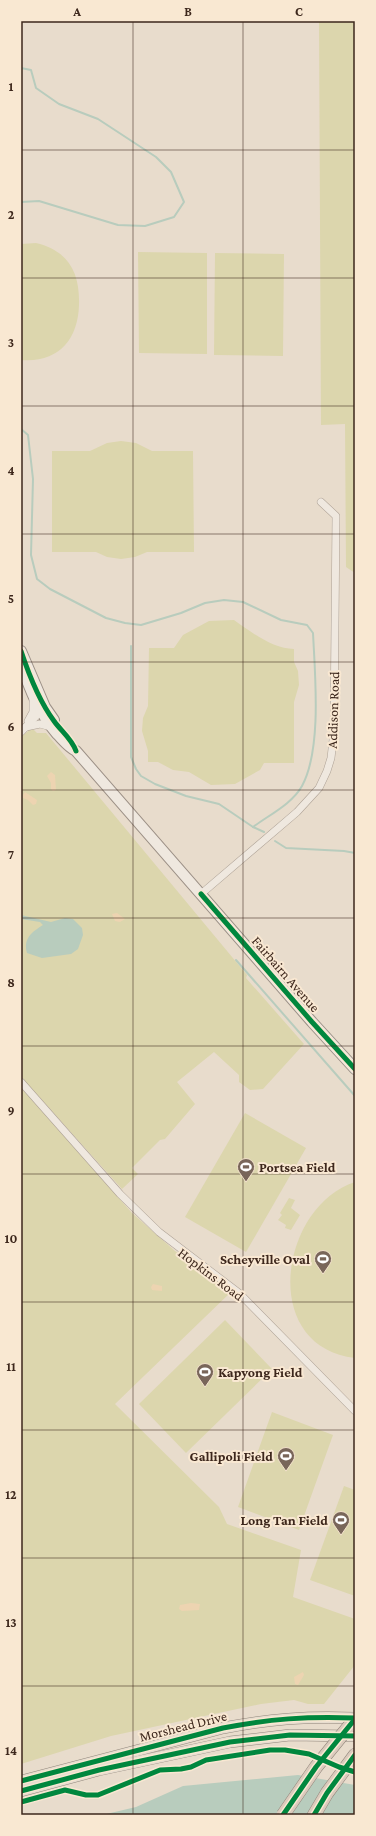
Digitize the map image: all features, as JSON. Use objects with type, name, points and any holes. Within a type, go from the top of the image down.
[{"type":"highway","points":[[283,1815],[316,1767],[355,1719]]},
{"type":"highway","points":[[314,1815],[355,1755]]},
{"type":"main road","name":"Fairbairn Avenue","points":[[21,651],[51,727],[69,747],[76,751],[312,1022],[355,1069]]},
{"type":"main road","name":"Fairbairn Avenue","points":[[21,664],[33,697],[74,744],[76,751]]},
{"type":"main road","name":"Morshead Drive","points":[[21,1781],[223,1728],[279,1718],[355,1719]]},
{"type":"main road","name":"Morshead Drive","points":[[21,1791],[99,1770],[230,1742],[290,1735],[355,1736]]},
{"type":"street","name":"Addison Road","points":[[201,894],[297,812],[319,788],[327,771],[333,745],[334,731],[336,516],[321,502]]},
{"type":"street","points":[[23,729],[33,712],[33,697]]},
{"type":"street","points":[[23,729],[43,710]]},
{"type":"street","points":[[23,729],[40,724],[51,727]]},
{"type":"street","name":"Hopkins Road","points":[[21,1082],[120,1194],[159,1232],[239,1293],[355,1411]]},
{"type":"shaded area","points":[[319,21],[355,21],[355,573],[346,567],[345,424],[321,425]]},
{"type":"shaded area","points":[[36,243],[57,252],[70,265],[75,273],[79,293],[78,318],[75,329],[64,347],[46,358],[21,360],[21,244]]},
{"type":"shaded area","points":[[138,252],[207,253],[207,354],[139,353]]},
{"type":"shaded area","points":[[215,253],[284,254],[283,356],[214,355]]},
{"type":"shaded area","points":[[121,441],[136,443],[152,451],[193,451],[194,552],[147,552],[135,557],[121,559],[107,557],[96,552],[52,552],[52,451],[90,451],[107,443]]},
{"type":"shaded area","points":[[234,620],[270,643],[294,649],[294,662],[298,671],[299,685],[294,702],[294,763],[264,763],[260,770],[235,784],[211,785],[189,772],[173,770],[158,762],[148,762],[148,751],[142,731],[143,718],[148,706],[149,648],[174,648],[183,635],[209,621]]},
{"type":"shaded area","points":[[32,728],[37,733],[46,733],[247,975],[246,978],[304,1044],[263,1089],[250,1090],[239,1082],[239,1075],[214,1052],[177,1082],[195,1104],[165,1139],[160,1140],[132,1168],[138,1174],[122,1189],[21,1077],[21,737]]},
{"type":"shaded area","points":[[21,915],[51,922],[65,918],[73,919],[82,928],[83,935],[78,949],[71,954],[42,958],[27,953],[27,939],[35,930],[43,925],[40,922],[21,919]]},
{"type":"shaded area","points":[[21,1087],[132,1213],[175,1251],[232,1291],[115,1404],[219,1507],[227,1524],[301,1550],[293,1597],[355,1619],[355,1665],[324,1704],[308,1704],[294,1700],[261,1704],[111,1736],[21,1764]]},
{"type":"shaded area","name":"Portsea Field","points":[[245,1113],[306,1148],[246,1252],[185,1217]]},
{"type":"shaded area","name":"Scheyville Oval","points":[[355,1182],[355,1358],[324,1348],[304,1329],[293,1304],[290,1275],[296,1246],[309,1218],[329,1196]]},
{"type":"shaded area","points":[[289,1198],[295,1200],[291,1208],[300,1215],[291,1230],[285,1228],[286,1225],[278,1220],[282,1215],[280,1213]]},
{"type":"shaded area","name":"Kapyong Field","points":[[225,1320],[272,1369],[186,1453],[139,1404]]},
{"type":"shaded area","name":"Gallipoli Field","points":[[272,1412],[333,1435],[299,1530],[238,1507]]},
{"type":"shaded area","name":"Long Tan Field","points":[[344,1486],[355,1490],[355,1596],[310,1580]]},
{"type":"shaded area","points":[[298,1775],[355,1785],[355,1815],[102,1815],[136,1807],[183,1786]]},
{"type":"sand","points":[[51,772],[55,775],[56,790],[53,791],[47,776]]},
{"type":"sand","points":[[25,792],[37,800],[36,804],[33,805],[28,800],[23,798]]},
{"type":"sand","points":[[117,913],[125,919],[120,922],[115,921],[112,914]]},
{"type":"sand","points":[[153,1284],[162,1286],[162,1291],[152,1290],[151,1287]]},
{"type":"sand","points":[[191,1603],[200,1604],[199,1610],[182,1611],[179,1609],[180,1605]]},
{"type":"sand","points":[[303,1672],[304,1675],[298,1685],[295,1684],[294,1677]]},
{"type":"waterway","points":[[21,68],[31,70],[36,88],[59,104],[98,119],[156,157],[171,172],[184,202],[174,217],[145,226],[118,225],[39,201],[21,202]]},
{"type":"waterway","points":[[21,429],[28,435],[33,479],[31,555],[37,579],[50,589],[106,618],[125,623],[141,625],[181,613],[205,603],[224,600],[243,602],[281,620],[307,625],[313,633],[316,690],[315,732],[308,771],[298,792],[280,809],[253,827],[219,804],[186,796],[155,784],[141,776],[131,757],[131,646]]},
{"type":"waterway","points":[[253,827],[264,832]]},
{"type":"waterway","points":[[275,841],[286,848],[355,853]]},
{"type":"waterway","points":[[236,960],[355,1096]]},
{"type":"cycle path","points":[[21,651],[39,696],[54,721],[72,743],[76,751]]},
{"type":"cycle path","points":[[201,894],[312,1022],[355,1069]]},
{"type":"cycle path","points":[[21,1781],[223,1728],[257,1722],[289,1719],[321,1717],[355,1718]]},
{"type":"cycle path","points":[[283,1815],[316,1767],[355,1719]]},
{"type":"cycle path","points":[[21,1791],[99,1770],[230,1742],[290,1735],[355,1736]]},
{"type":"cycle path","points":[[21,1802],[65,1790],[86,1795],[98,1795],[160,1770],[181,1769],[191,1767],[206,1760],[270,1750],[285,1750],[309,1754],[355,1772]]},
{"type":"cycle path","points":[[314,1815],[327,1793],[355,1755]]},
{"type":"place","name":"Portsea Field","points":[[246,1182]]},
{"type":"place","name":"Scheyville Oval","points":[[323,1274]]},
{"type":"place","name":"Kapyong Field","points":[[205,1387]]},
{"type":"place","name":"Gallipoli Field","points":[[286,1471]]},
{"type":"place","name":"Long Tan Field","points":[[341,1535]]}]
